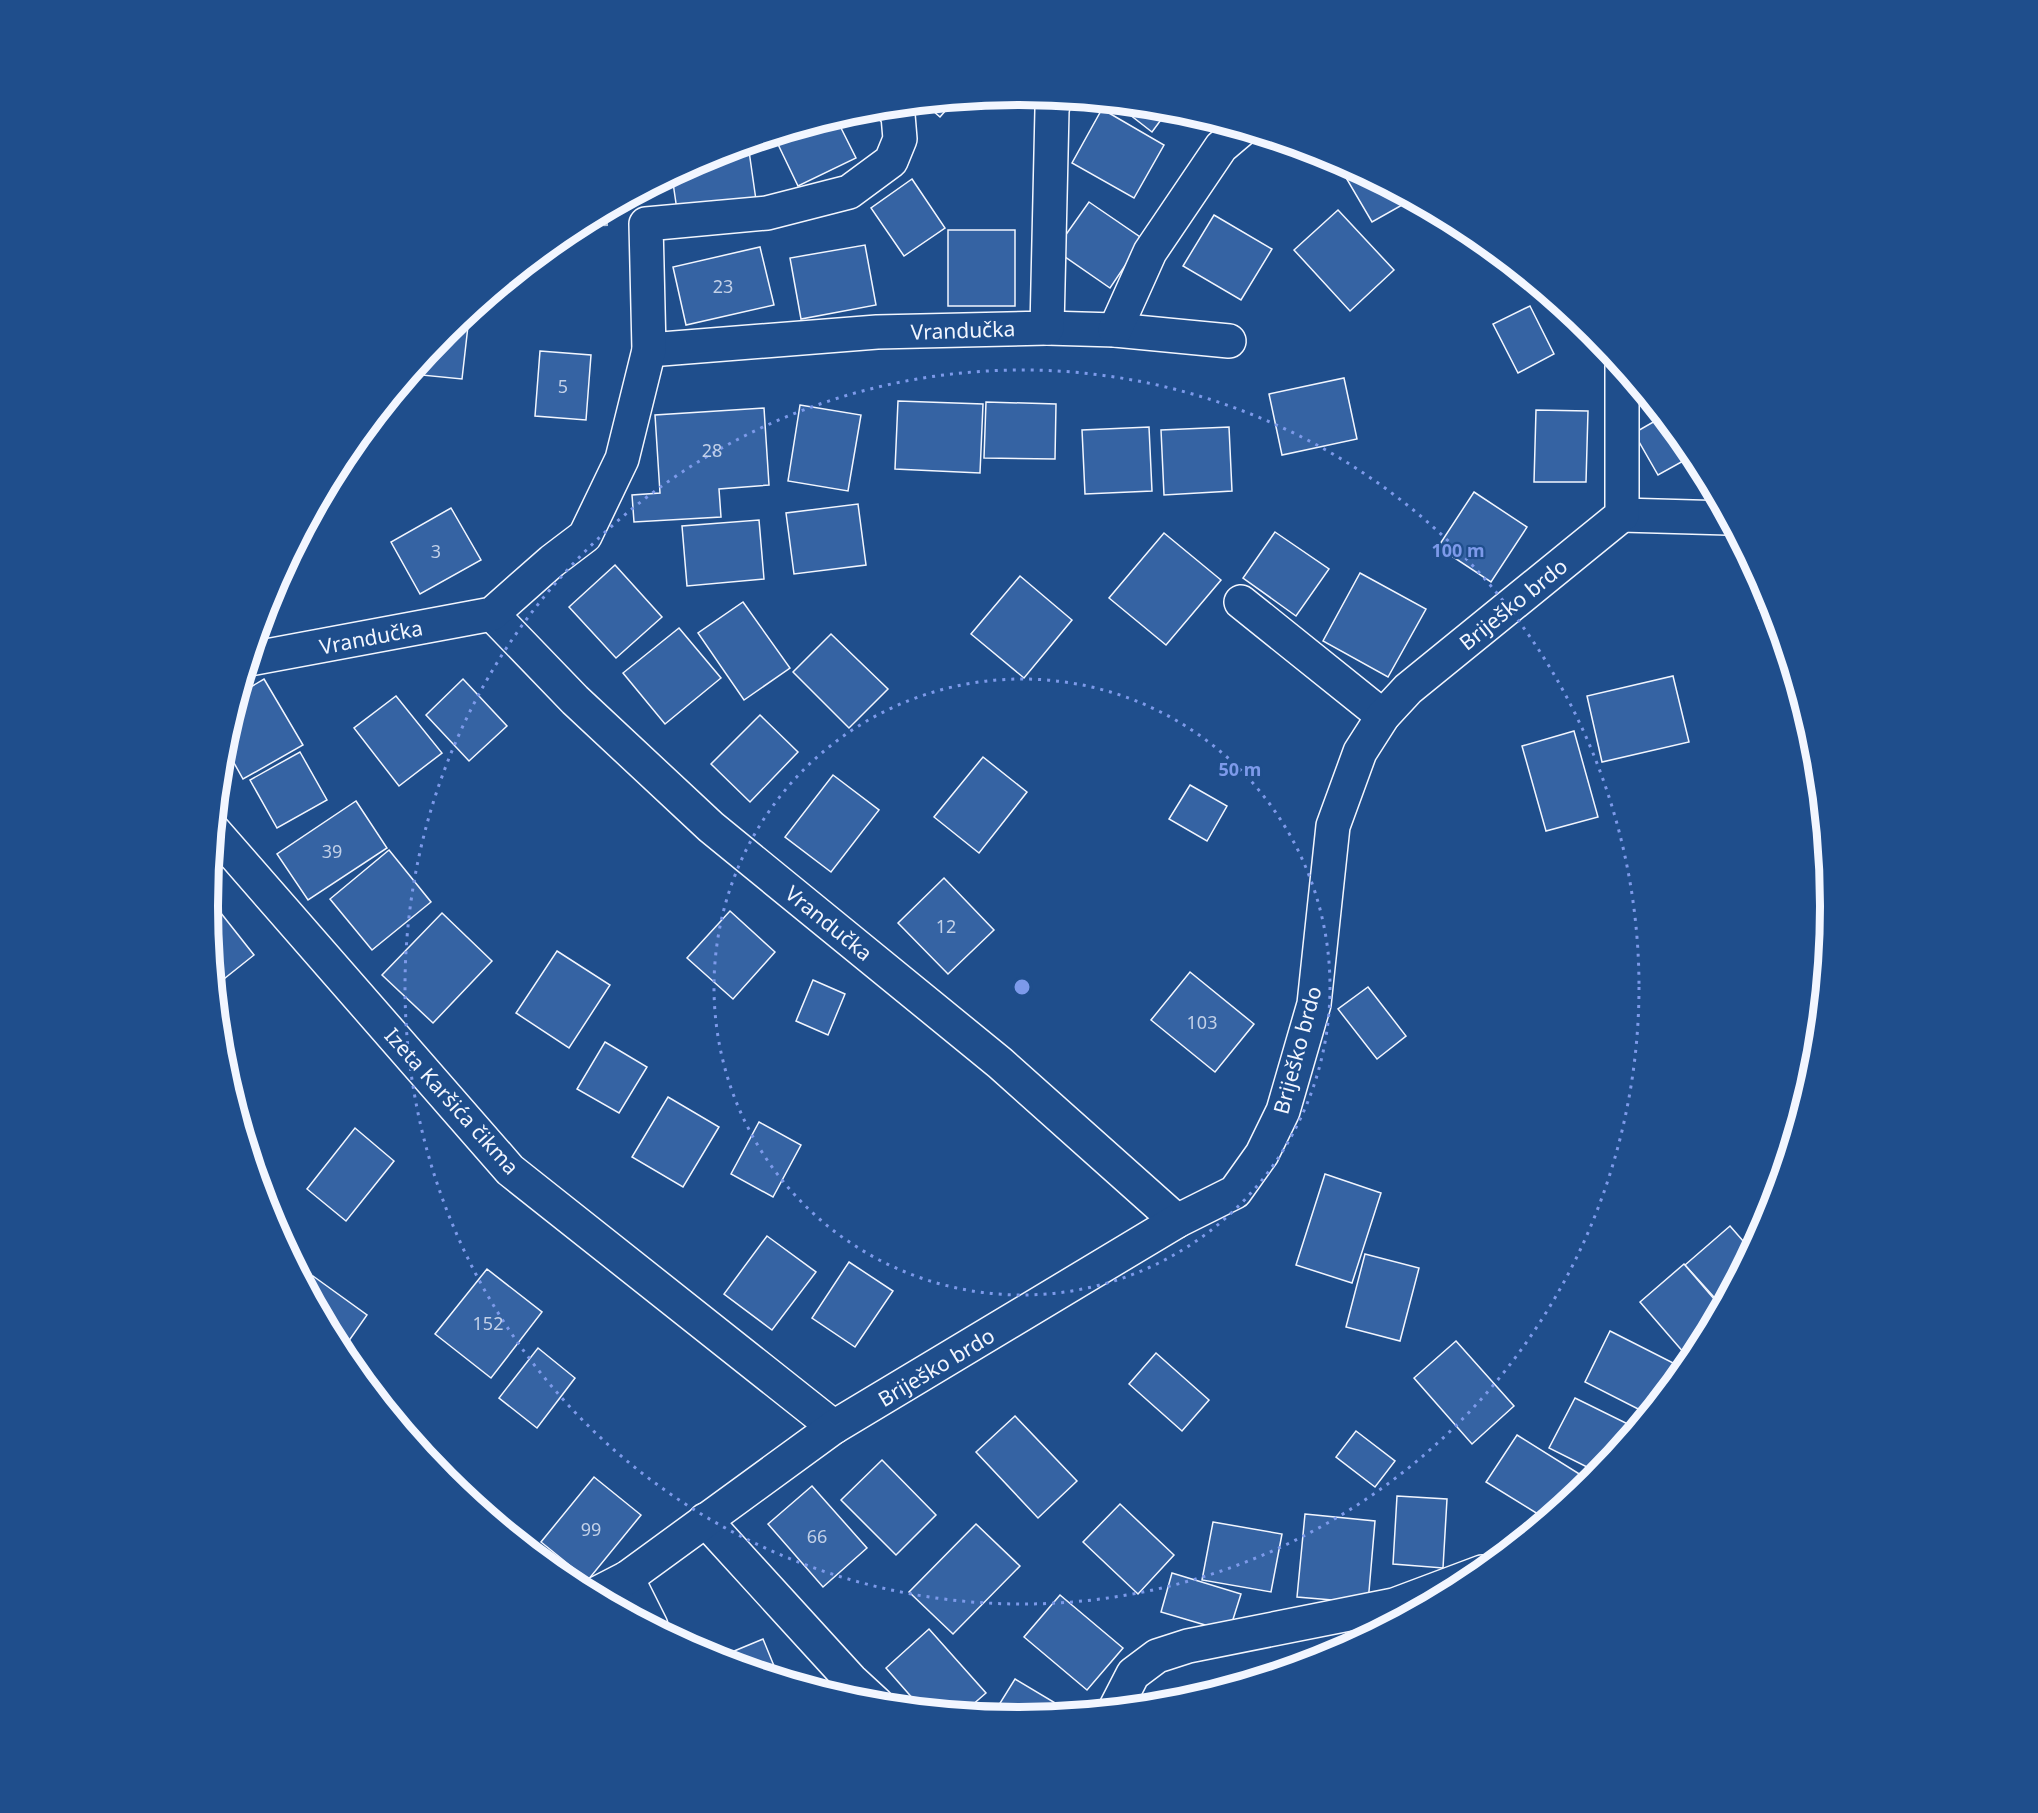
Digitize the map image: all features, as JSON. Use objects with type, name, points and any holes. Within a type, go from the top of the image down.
[{"type":"street","points":[[1047,328],[1053,106]]},
{"type":"street","points":[[492,614],[552,561],[585,536],[622,459],[649,350],[646,224],[767,213],[849,192],[891,161],[900,139],[898,115]]},
{"type":"street","points":[[1115,330],[1150,252],[1221,147],[1236,135]]},
{"type":"street","name":"Vrandučka","points":[[649,350],[877,332],[1047,328],[1115,330],[1229,341]]},
{"type":"street","points":[[1622,378],[1622,515],[1719,518]]},
{"type":"street","name":"Briješko brdo","points":[[602,1591],[627,1578],[834,1427],[1021,1317],[1177,1221],[1235,1192],[1262,1154],[1283,1111],[1314,1004],[1333,826],[1360,752],[1383,716],[1408,689],[1622,515]]},
{"type":"street","points":[[1241,602],[1383,716]]},
{"type":"street","name":"Vrandučka","points":[[257,658],[492,614],[575,700],[711,827],[1000,1063],[1177,1221]]},
{"type":"street","name":"Izeta Karšića čikma","points":[[220,838],[510,1170],[834,1427]]},
{"type":"street","points":[[705,1520],[866,1693]]},
{"type":"street","points":[[627,1578],[646,1615]]},
{"type":"street","points":[[1119,1702],[1132,1674],[1157,1656],[1188,1646],[1394,1605],[1442,1587]]},
{"type":"building","points":[[947,109],[940,117],[932,110]]},
{"type":"building","points":[[1102,110],[1164,145],[1134,198],[1072,163]]},
{"type":"building","points":[[1127,112],[1162,118],[1152,132]]},
{"type":"building","points":[[840,125],[856,158],[798,186],[777,143]]},
{"type":"building","points":[[749,152],[756,200],[677,210],[673,184]]},
{"type":"building","points":[[1344,174],[1404,204],[1372,222]]},
{"type":"building","points":[[912,179],[945,228],[904,256],[871,208]]},
{"type":"building","points":[[1089,202],[1143,239],[1110,288],[1055,250]]},
{"type":"building","points":[[1338,210],[1394,270],[1350,311],[1294,250]]},
{"type":"building","points":[[1214,215],[1272,249],[1241,300],[1183,266]]},
{"type":"building","points":[[948,230],[1015,230],[1015,306],[948,306]]},
{"type":"building","points":[[865,245],[876,305],[801,319],[790,258]]},
{"type":"building","points":[[760,247],[774,305],[686,325],[673,267]]},
{"type":"building","points":[[1530,306],[1554,354],[1518,373],[1493,324]]},
{"type":"building","points":[[467,326],[468,326],[462,379],[419,375]]},
{"type":"building","points":[[540,351],[591,355],[586,420],[535,416]]},
{"type":"building","points":[[1344,378],[1357,439],[1282,455],[1269,394]]},
{"type":"building","points":[[898,401],[983,404],[980,473],[895,469]]},
{"type":"building","points":[[986,402],[1056,404],[1055,459],[984,458]]},
{"type":"building","points":[[800,405],[861,415],[848,491],[788,481]]},
{"type":"building","points":[[764,408],[769,485],[719,489],[721,517],[634,522],[632,495],[660,493],[655,415]]},
{"type":"building","points":[[1536,410],[1588,411],[1586,482],[1534,482]]},
{"type":"building","points":[[1656,420],[1684,460],[1658,475],[1634,433]]},
{"type":"building","points":[[1149,427],[1152,491],[1085,494],[1082,430]]},
{"type":"building","points":[[1229,427],[1232,491],[1164,495],[1161,430]]},
{"type":"building","points":[[1474,492],[1527,527],[1491,582],[1438,547]]},
{"type":"building","points":[[858,504],[866,565],[794,574],[786,513]]},
{"type":"building","points":[[451,508],[481,560],[420,594],[391,542]]},
{"type":"building","points":[[759,520],[764,579],[687,586],[682,526]]},
{"type":"building","points":[[1275,532],[1329,569],[1296,616],[1243,578]]},
{"type":"building","points":[[1164,533],[1221,580],[1166,645],[1109,598]]},
{"type":"building","points":[[615,565],[662,617],[616,658],[569,607]]},
{"type":"building","points":[[1360,573],[1426,609],[1388,677],[1323,641]]},
{"type":"building","points":[[1020,576],[1072,620],[1024,678],[971,634]]},
{"type":"building","points":[[743,602],[790,668],[744,700],[698,633]]},
{"type":"building","points":[[679,628],[721,678],[665,724],[623,673]]},
{"type":"building","points":[[831,634],[888,689],[849,728],[793,672]]},
{"type":"building","points":[[1673,676],[1689,742],[1602,762],[1587,696]]},
{"type":"building","points":[[264,679],[303,745],[243,779],[232,758],[248,689]]},
{"type":"building","points":[[463,679],[507,726],[469,761],[426,715]]},
{"type":"building","points":[[396,696],[442,753],[399,786],[354,728]]},
{"type":"building","points":[[760,715],[798,752],[750,802],[711,764]]},
{"type":"building","points":[[1574,731],[1598,817],[1546,831],[1522,746]]},
{"type":"building","points":[[300,752],[327,800],[277,828],[250,780]]},
{"type":"building","points":[[983,757],[1027,792],[979,853],[934,817]]},
{"type":"building","points":[[833,775],[879,810],[831,872],[785,837]]},
{"type":"building","points":[[1190,785],[1227,806],[1207,841],[1169,819]]},
{"type":"building","points":[[356,801],[387,848],[308,900],[277,854]]},
{"type":"building","points":[[389,850],[431,902],[372,950],[330,899]]},
{"type":"building","points":[[944,878],[994,930],[948,974],[898,923]]},
{"type":"building","points":[[218,909],[254,955],[221,981]]},
{"type":"building","points":[[730,911],[775,952],[733,999],[687,958]]},
{"type":"building","points":[[442,913],[492,961],[433,1023],[382,975]]},
{"type":"building","points":[[557,951],[610,985],[569,1048],[516,1013]]},
{"type":"building","points":[[1190,972],[1254,1024],[1215,1072],[1151,1020]]},
{"type":"building","points":[[813,980],[845,994],[828,1035],[796,1021]]},
{"type":"building","points":[[1368,987],[1406,1036],[1377,1059],[1338,1009]]},
{"type":"building","points":[[605,1042],[647,1067],[619,1113],[577,1089]]},
{"type":"building","points":[[668,1097],[719,1127],[683,1187],[632,1157]]},
{"type":"building","points":[[759,1122],[801,1145],[773,1197],[731,1174]]},
{"type":"building","points":[[355,1128],[394,1161],[346,1221],[307,1189]]},
{"type":"building","points":[[1325,1174],[1381,1193],[1352,1283],[1296,1265]]},
{"type":"building","points":[[1730,1226],[1746,1244],[1717,1300],[1685,1265]]},
{"type":"building","points":[[767,1236],[816,1272],[772,1330],[724,1294]]},
{"type":"building","points":[[1365,1254],[1419,1268],[1400,1341],[1346,1327]]},
{"type":"building","points":[[849,1262],[893,1291],[855,1347],[812,1318]]},
{"type":"building","points":[[1684,1264],[1716,1301],[1684,1353],[1640,1302]]},
{"type":"building","points":[[487,1269],[542,1312],[491,1378],[435,1334]]},
{"type":"building","points":[[313,1276],[367,1315],[347,1343],[325,1307],[310,1280]]},
{"type":"building","points":[[1610,1331],[1676,1364],[1642,1411],[1585,1382]]},
{"type":"building","points":[[1456,1341],[1514,1406],[1472,1444],[1414,1378]]},
{"type":"building","points":[[538,1348],[575,1378],[537,1428],[499,1398]]},
{"type":"building","points":[[1156,1353],[1209,1400],[1182,1431],[1129,1384]]},
{"type":"building","points":[[1575,1398],[1630,1425],[1590,1469],[1549,1448]]},
{"type":"building","points":[[1015,1416],[1077,1481],[1038,1518],[976,1452]]},
{"type":"building","points":[[1356,1431],[1395,1461],[1375,1487],[1336,1457]]},
{"type":"building","points":[[1517,1435],[1581,1475],[1540,1515],[1486,1482]]},
{"type":"building","points":[[882,1460],[936,1515],[896,1555],[841,1500]]},
{"type":"building","points":[[594,1477],[641,1515],[588,1580],[541,1542]]},
{"type":"building","points":[[812,1486],[867,1548],[823,1587],[768,1524]]},
{"type":"building","points":[[1397,1496],[1447,1499],[1443,1568],[1393,1564]]},
{"type":"building","points":[[479,1498],[497,1510],[495,1513]]},
{"type":"building","points":[[1120,1504],[1174,1555],[1138,1594],[1083,1542]]},
{"type":"building","points":[[1305,1514],[1375,1521],[1368,1603],[1297,1597]]},
{"type":"building","points":[[1213,1522],[1282,1534],[1271,1592],[1202,1580]]},
{"type":"building","points":[[976,1524],[1020,1566],[953,1634],[909,1592]]},
{"type":"building","points":[[1172,1573],[1241,1594],[1229,1632],[1161,1612]]},
{"type":"building","points":[[1060,1595],[1123,1648],[1087,1690],[1024,1637]]},
{"type":"building","points":[[929,1629],[986,1693],[971,1706],[915,1701],[886,1668]]},
{"type":"building","points":[[763,1639],[776,1670],[761,1665],[729,1653]]},
{"type":"building","points":[[1015,1679],[1061,1706],[1019,1708],[997,1707]]}]
